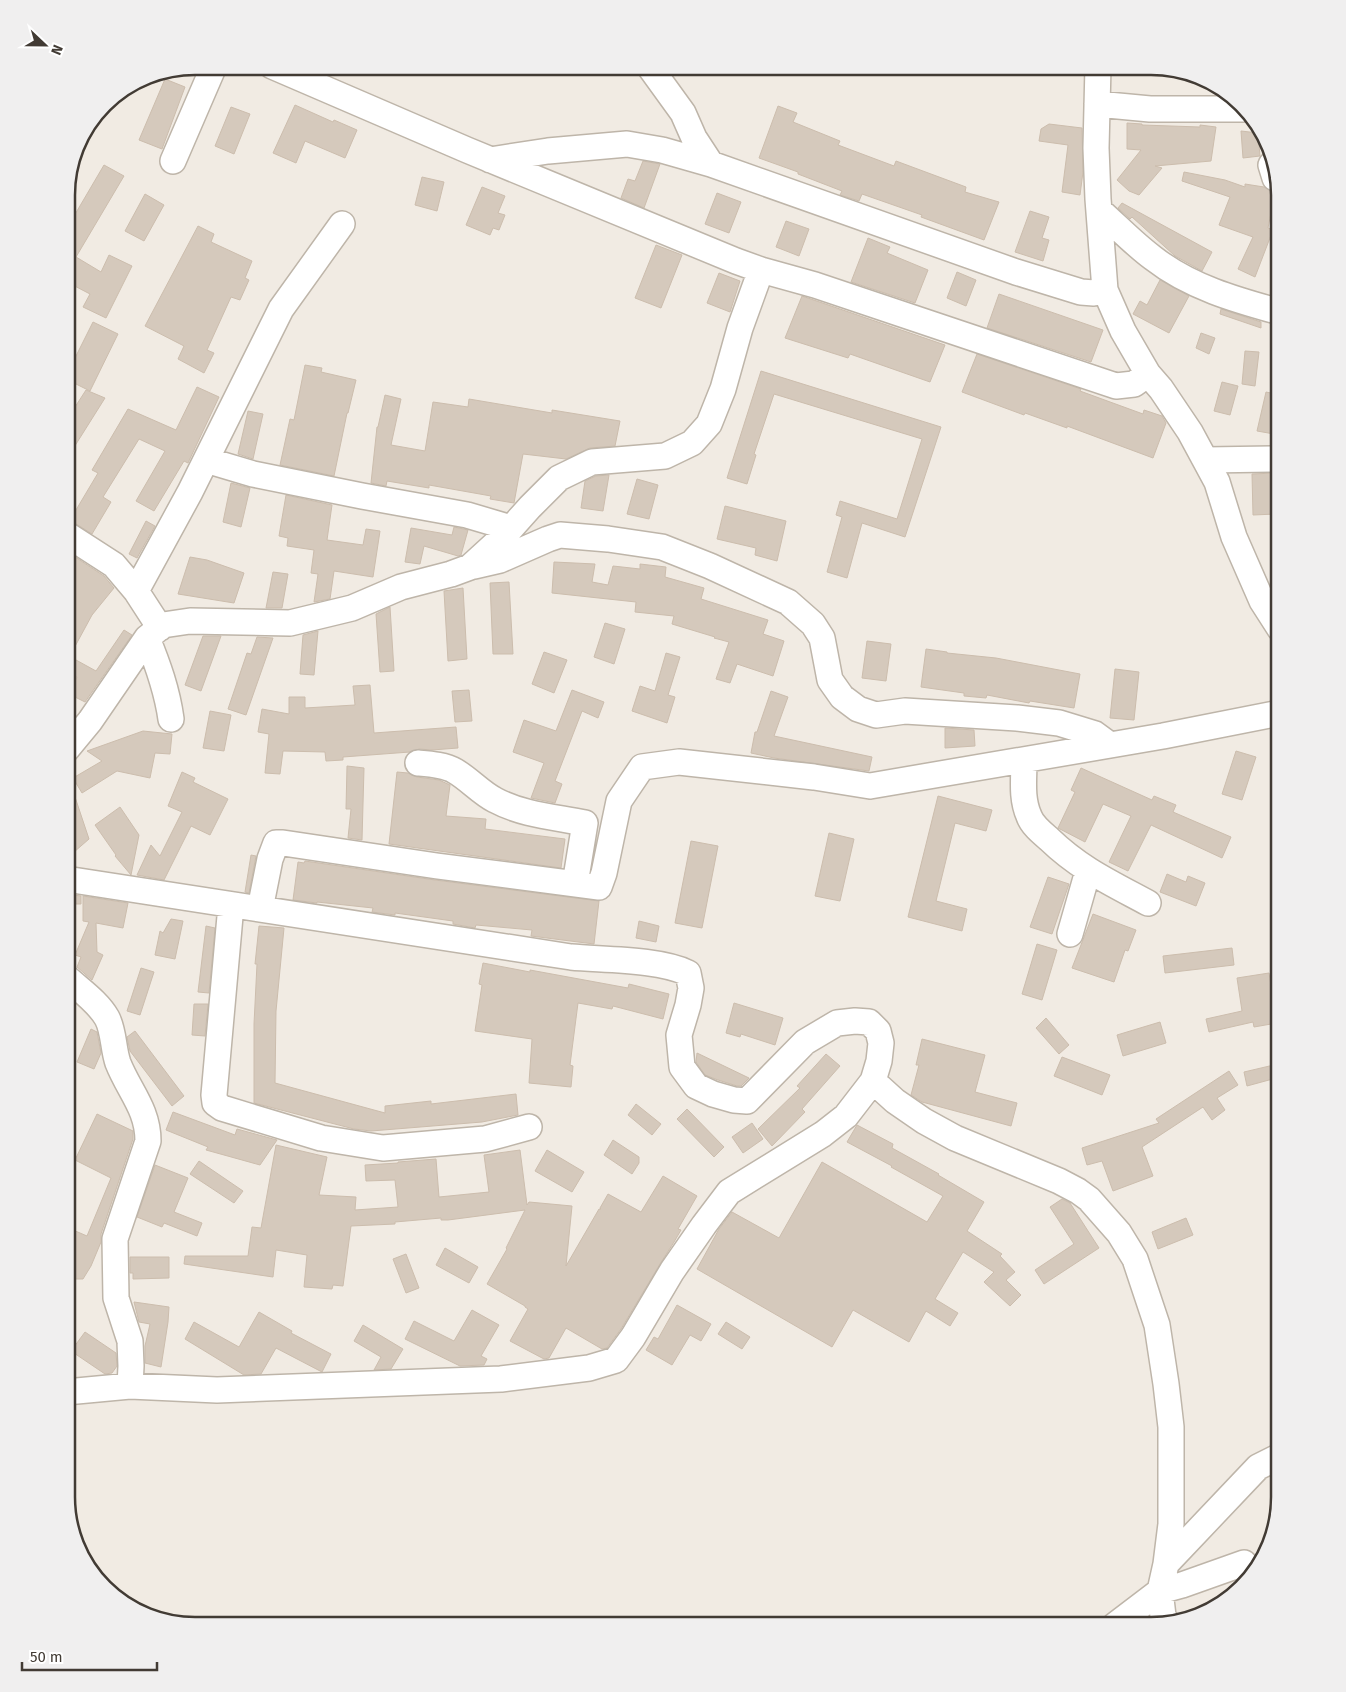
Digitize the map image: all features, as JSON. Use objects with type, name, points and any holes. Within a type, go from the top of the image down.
[{"type":"street","points":[[173,161],[210,75]]},
{"type":"street","points":[[293,75],[490,160],[761,270],[815,285],[1116,386],[1134,384],[1148,374]]},
{"type":"street","points":[[656,75],[683,113],[694,138],[711,164]]},
{"type":"street","points":[[1098,75],[1096,148],[1105,290],[1123,331],[1148,374],[1161,389],[1206,460],[1217,482],[1234,537],[1262,601],[1271,615]]},
{"type":"street","points":[[1097,104],[1150,109],[1234,109]]},
{"type":"street","points":[[490,160],[548,151],[627,144],[662,150],[711,164],[1016,272],[1081,292],[1094,293],[1105,290]]},
{"type":"street","points":[[1099,210],[1154,259],[1180,275],[1200,286],[1271,309]]},
{"type":"street","points":[[136,591],[206,460],[281,309],[342,224]]},
{"type":"street","points":[[470,567],[559,478],[592,462],[665,456],[692,443],[709,424],[723,390],[740,328],[761,270]]},
{"type":"street","points":[[1206,460],[1271,458]]},
{"type":"street","points":[[206,460],[254,474],[467,515],[511,528]]},
{"type":"street","points":[[75,739],[153,633],[163,625],[190,621],[290,623],[352,608],[401,587],[500,560],[548,539],[560,536],[608,539],[662,547],[710,566],[788,602],[813,624],[822,638],[830,680],[842,697],[858,709],[876,715],[905,711],[1017,718],[1059,723],[1095,734],[1110,745]]},
{"type":"street","points":[[75,540],[114,565],[136,591],[153,633],[160,670],[169,702],[171,719]]},
{"type":"street","points":[[260,909],[270,860],[276,843],[599,887],[604,873],[618,801],[642,767],[680,762],[814,776],[870,786],[1110,745],[1271,715]]},
{"type":"street","points":[[1024,760],[1023,796],[1029,818],[1064,854],[1088,871],[1148,903]]},
{"type":"street","points":[[418,763],[437,765],[454,770],[496,801],[526,812],[585,823],[575,884]]},
{"type":"street","points":[[1070,934],[1088,871]]},
{"type":"street","points":[[75,880],[571,957],[652,964],[680,970],[688,973],[691,988],[679,1035],[682,1067],[696,1086],[713,1094],[734,1100],[747,1101],[805,1042],[837,1023],[869,1022],[878,1031],[881,1043],[879,1061],[873,1081],[846,1116],[786,1158],[729,1192],[672,1271],[633,1338],[616,1360],[589,1368],[502,1379],[218,1390],[130,1386],[75,1391]]},
{"type":"street","points":[[231,905],[214,1095],[216,1103],[222,1108],[321,1138],[383,1148],[485,1140],[529,1127]]},
{"type":"street","points":[[75,985],[92,1000],[107,1019],[118,1062],[148,1126],[148,1141],[115,1239],[116,1298],[130,1341],[130,1386]]},
{"type":"street","points":[[873,1081],[895,1101],[924,1121],[954,1138],[1058,1181],[1090,1199],[1119,1233],[1135,1259],[1156,1325],[1171,1427],[1171,1524],[1166,1564],[1160,1591],[1163,1616]]},
{"type":"street","points":[[1166,1564],[1258,1468],[1271,1461]]},
{"type":"street","points":[[1126,1617],[1160,1591],[1182,1586],[1244,1563]]},
{"type":"building","points":[[165,79],[185,87],[162,149],[139,140]]},
{"type":"building","points":[[295,105],[333,122],[334,120],[357,130],[345,158],[305,141],[296,163],[273,153]]},
{"type":"building","points":[[778,106],[797,113],[793,122],[840,141],[838,145],[894,166],[896,161],[966,187],[965,192],[999,202],[984,240],[921,217],[922,215],[862,194],[859,201],[840,195],[842,191],[759,158]]},
{"type":"building","points":[[231,107],[250,114],[234,154],[215,146]]},
{"type":"building","points":[[1127,123],[1216,127],[1211,161],[1155,166],[1162,168],[1139,195],[1129,191],[1117,180],[1141,150],[1127,149]]},
{"type":"building","points":[[1049,124],[1082,128],[1083,172],[1080,195],[1062,192],[1068,145],[1039,141],[1041,129]]},
{"type":"building","points":[[1241,131],[1254,132],[1259,142],[1260,156],[1243,158]]},
{"type":"building","points":[[643,161],[660,164],[644,208],[621,198],[628,179],[635,181]]},
{"type":"building","points":[[104,165],[124,176],[76,257],[101,272],[109,255],[132,266],[106,318],[83,307],[90,294],[75,286],[75,214]]},
{"type":"building","points":[[1184,172],[1225,180],[1245,187],[1245,184],[1271,190],[1271,213],[1268,228],[1271,229],[1271,235],[1255,277],[1238,269],[1253,237],[1219,225],[1230,197],[1182,181]]},
{"type":"building","points":[[422,177],[444,182],[437,211],[415,205]]},
{"type":"building","points":[[482,187],[505,196],[498,213],[505,215],[499,230],[493,228],[490,235],[466,225]]},
{"type":"building","points":[[717,193],[741,202],[729,233],[705,224]]},
{"type":"building","points":[[145,194],[164,205],[144,241],[125,231]]},
{"type":"building","points":[[1122,203],[1212,252],[1202,271],[1175,256],[1132,217],[1130,219],[1118,208]]},
{"type":"building","points":[[1030,211],[1049,217],[1042,238],[1049,240],[1043,261],[1015,252]]},
{"type":"building","points":[[786,221],[809,229],[799,256],[776,247]]},
{"type":"building","points":[[198,226],[214,234],[211,242],[252,261],[245,278],[249,280],[240,300],[231,297],[207,350],[214,353],[204,373],[178,359],[184,346],[145,326]]},
{"type":"building","points":[[868,238],[890,247],[887,253],[928,270],[915,303],[851,282]]},
{"type":"building","points":[[656,245],[682,255],[661,308],[635,298]]},
{"type":"building","points":[[957,272],[976,280],[966,306],[947,298]]},
{"type":"building","points":[[719,273],[740,281],[730,312],[707,303]]},
{"type":"building","points":[[1160,280],[1189,296],[1169,333],[1133,314],[1140,301],[1147,305]]},
{"type":"building","points":[[999,294],[1103,330],[1091,362],[987,328]]},
{"type":"building","points":[[802,296],[945,345],[930,382],[850,354],[848,358],[785,338]]},
{"type":"building","points":[[1221,309],[1261,322],[1261,328],[1220,314]]},
{"type":"building","points":[[93,322],[118,334],[90,391],[75,384],[75,358]]},
{"type":"building","points":[[1201,333],[1215,338],[1209,354],[1196,348]]},
{"type":"building","points":[[1245,351],[1259,352],[1255,386],[1242,384]]},
{"type":"building","points":[[977,354],[1081,389],[1080,391],[1143,414],[1144,410],[1162,416],[1166,423],[1153,458],[1067,426],[1067,428],[1025,413],[1024,415],[962,392]]},
{"type":"building","points":[[305,365],[322,368],[321,372],[356,380],[334,476],[280,465],[290,419],[294,420]]},
{"type":"building","points":[[761,371],[941,427],[905,537],[862,523],[847,578],[827,572],[842,517],[836,515],[840,501],[897,519],[922,439],[774,394],[754,454],[756,455],[747,484],[727,478]]},
{"type":"building","points":[[1222,382],[1238,386],[1230,415],[1214,411]]},
{"type":"building","points":[[197,387],[219,397],[188,463],[184,461],[154,511],[136,501],[165,451],[139,439],[103,497],[111,502],[92,534],[75,523],[75,512],[98,473],[92,470],[128,409],[176,430]]},
{"type":"building","points":[[86,390],[105,398],[75,446],[75,407]]},
{"type":"building","points":[[1266,392],[1271,393],[1271,433],[1257,431]]},
{"type":"building","points":[[385,395],[401,399],[391,445],[425,451],[433,402],[468,407],[469,399],[552,413],[552,410],[620,421],[615,446],[590,448],[566,459],[523,454],[514,503],[490,499],[491,496],[429,485],[429,488],[387,481],[386,486],[371,483],[377,427]]},
{"type":"building","points":[[248,411],[263,414],[253,459],[238,454]]},
{"type":"building","points":[[1271,473],[1271,514],[1253,515],[1252,474]]},
{"type":"building","points":[[609,475],[603,511],[581,508],[585,481],[596,476]]},
{"type":"building","points":[[637,479],[658,485],[649,519],[627,514]]},
{"type":"building","points":[[231,483],[250,488],[241,527],[223,522]]},
{"type":"building","points":[[286,495],[332,505],[327,540],[363,545],[366,529],[380,531],[373,577],[334,571],[330,599],[314,602],[318,574],[311,573],[314,550],[287,546],[288,538],[279,536]]},
{"type":"building","points":[[725,506],[786,521],[777,561],[755,555],[756,548],[717,539]]},
{"type":"building","points":[[146,521],[155,526],[137,558],[129,554]]},
{"type":"building","points":[[454,527],[468,530],[461,555],[458,556],[424,546],[420,564],[405,562],[411,528],[452,535]]},
{"type":"building","points":[[75,557],[104,576],[114,588],[92,615],[75,646]]},
{"type":"building","points":[[190,557],[207,560],[244,573],[234,603],[178,594]]},
{"type":"building","points":[[554,562],[595,564],[592,582],[608,585],[613,566],[640,569],[640,564],[666,567],[665,577],[704,588],[701,599],[768,620],[763,634],[784,641],[773,676],[737,664],[730,683],[716,679],[729,642],[672,624],[674,616],[635,612],[636,602],[552,593]]},
{"type":"building","points":[[273,572],[288,574],[282,608],[266,608]]},
{"type":"building","points":[[509,582],[513,654],[493,654],[490,583]]},
{"type":"building","points":[[463,588],[467,659],[448,661],[444,591]]},
{"type":"building","points":[[390,607],[394,671],[380,672],[376,614]]},
{"type":"building","points":[[605,623],[625,629],[614,664],[594,657]]},
{"type":"building","points":[[124,630],[132,635],[85,702],[75,697],[76,660],[96,671]]},
{"type":"building","points":[[318,631],[314,675],[300,674],[303,635]]},
{"type":"building","points":[[203,636],[221,636],[201,691],[185,685]]},
{"type":"building","points":[[257,637],[273,638],[246,715],[228,709],[247,653],[251,654]]},
{"type":"building","points":[[867,641],[891,644],[886,681],[862,678]]},
{"type":"building","points":[[926,649],[996,658],[1080,674],[1074,708],[1030,701],[1029,703],[987,695],[986,698],[964,696],[964,693],[921,687]]},
{"type":"building","points":[[544,652],[567,660],[554,693],[532,684]]},
{"type":"building","points":[[666,653],[680,657],[668,695],[675,697],[667,723],[632,711],[640,686],[655,691]]},
{"type":"building","points":[[1115,669],[1139,672],[1134,720],[1110,718]]},
{"type":"building","points":[[370,685],[374,733],[456,727],[458,748],[419,749],[410,752],[343,757],[343,760],[326,761],[325,752],[283,751],[280,774],[265,773],[269,734],[258,732],[262,709],[289,714],[289,697],[305,697],[305,708],[355,705],[353,686]]},
{"type":"building","points":[[469,690],[472,721],[455,722],[452,691]]},
{"type":"building","points":[[572,690],[604,702],[598,718],[582,711],[555,781],[562,784],[555,803],[531,798],[544,763],[513,752],[524,720],[556,731]]},
{"type":"building","points":[[771,691],[788,697],[774,736],[872,757],[869,771],[751,753],[755,732],[757,732]]},
{"type":"building","points":[[210,711],[231,715],[224,751],[203,748]]},
{"type":"building","points":[[945,728],[974,730],[975,746],[945,748]]},
{"type":"building","points":[[143,731],[172,734],[170,754],[155,753],[150,778],[117,771],[82,793],[75,781],[75,777],[102,761],[87,751]]},
{"type":"building","points":[[1236,751],[1256,757],[1242,800],[1222,794]]},
{"type":"building","points":[[347,766],[364,768],[362,840],[348,838],[351,809],[346,809]]},
{"type":"building","points":[[1081,768],[1152,800],[1154,796],[1176,805],[1173,812],[1231,837],[1222,858],[1151,825],[1128,871],[1109,862],[1131,816],[1103,804],[1085,842],[1058,828],[1075,792],[1071,790]]},
{"type":"building","points":[[182,772],[195,778],[193,782],[228,799],[210,835],[191,826],[164,880],[137,875],[151,845],[160,856],[182,812],[168,806]]},
{"type":"building","points":[[397,772],[439,780],[450,785],[446,816],[486,819],[485,829],[565,839],[561,868],[389,844]]},
{"type":"building","points":[[938,796],[992,810],[986,831],[955,823],[936,901],[967,909],[962,931],[908,917]]},
{"type":"building","points":[[75,797],[89,839],[75,851]]},
{"type":"building","points":[[120,807],[139,835],[131,875],[115,856],[95,825]]},
{"type":"building","points":[[829,833],[854,839],[840,901],[815,896]]},
{"type":"building","points":[[691,841],[718,846],[702,928],[675,923]]},
{"type":"building","points":[[251,855],[256,856],[249,893],[245,892]]},
{"type":"building","points":[[305,861],[599,901],[594,944],[531,936],[532,930],[476,925],[475,928],[453,924],[453,921],[395,913],[395,915],[372,912],[373,908],[293,900],[298,862],[304,863]]},
{"type":"building","points":[[1167,874],[1186,882],[1188,876],[1205,883],[1196,906],[1160,892]]},
{"type":"building","points":[[1048,877],[1069,884],[1052,934],[1030,927]]},
{"type":"building","points":[[75,895],[81,896],[81,904],[75,904]]},
{"type":"building","points":[[83,896],[128,903],[123,928],[96,923],[97,952],[103,955],[92,980],[77,967],[81,957],[75,955],[89,922],[83,921]]},
{"type":"building","points":[[1093,914],[1136,930],[1128,951],[1125,950],[1114,982],[1072,968]]},
{"type":"building","points":[[171,919],[183,921],[175,959],[155,955],[160,931],[163,933]]},
{"type":"building","points":[[639,921],[659,926],[656,942],[636,938]]},
{"type":"building","points":[[206,926],[215,928],[209,993],[198,992]]},
{"type":"building","points":[[259,926],[284,928],[276,1011],[275,1083],[385,1113],[385,1106],[431,1101],[431,1104],[516,1094],[518,1115],[482,1122],[371,1131],[354,1129],[254,1103],[254,1024],[257,964],[255,964]]},
{"type":"building","points":[[1037,944],[1057,950],[1042,1000],[1022,994]]},
{"type":"building","points":[[1232,948],[1234,965],[1165,973],[1163,956]]},
{"type":"building","points":[[483,963],[628,988],[629,984],[669,994],[663,1019],[613,1006],[612,1009],[578,1003],[570,1065],[573,1066],[571,1087],[529,1083],[532,1039],[475,1031],[482,985],[479,984]]},
{"type":"building","points":[[141,968],[154,972],[140,1015],[127,1011]]},
{"type":"building","points":[[1269,973],[1271,986],[1271,1024],[1254,1027],[1253,1022],[1209,1032],[1206,1019],[1242,1011],[1237,978]]},
{"type":"building","points":[[734,1003],[783,1018],[775,1045],[741,1034],[740,1037],[726,1033]]},
{"type":"building","points":[[194,1004],[208,1004],[205,1036],[192,1035]]},
{"type":"building","points":[[1046,1018],[1069,1045],[1059,1054],[1036,1028]]},
{"type":"building","points":[[1160,1022],[1166,1043],[1123,1056],[1117,1035]]},
{"type":"building","points":[[91,1029],[97,1032],[101,1053],[94,1069],[77,1062]]},
{"type":"building","points":[[135,1031],[184,1096],[172,1106],[130,1051],[127,1037]]},
{"type":"building","points":[[922,1039],[985,1055],[975,1092],[1017,1103],[1011,1126],[922,1102],[911,1095],[919,1065],[916,1065]]},
{"type":"building","points":[[697,1053],[749,1078],[741,1086],[737,1086],[705,1075],[696,1062]]},
{"type":"building","points":[[826,1054],[840,1066],[802,1109],[805,1112],[772,1146],[758,1129],[800,1088],[797,1086]]},
{"type":"building","points":[[1062,1057],[1110,1075],[1102,1095],[1054,1076]]},
{"type":"building","points":[[1271,1066],[1271,1079],[1247,1086],[1244,1072]]},
{"type":"building","points":[[1229,1071],[1238,1085],[1217,1098],[1225,1110],[1212,1120],[1203,1107],[1142,1147],[1153,1176],[1113,1191],[1102,1161],[1087,1165],[1082,1148],[1159,1123],[1156,1119]]},
{"type":"building","points":[[636,1104],[661,1124],[652,1135],[628,1115]]},
{"type":"building","points":[[687,1109],[724,1147],[714,1157],[677,1119]]},
{"type":"building","points":[[173,1112],[235,1135],[237,1129],[277,1140],[260,1165],[206,1150],[208,1147],[166,1130]]},
{"type":"building","points":[[97,1114],[133,1131],[133,1139],[101,1234],[101,1242],[91,1266],[83,1279],[75,1279],[75,1231],[87,1236],[111,1178],[75,1160]]},
{"type":"building","points":[[752,1123],[763,1139],[743,1153],[732,1137]]},
{"type":"building","points":[[857,1125],[893,1144],[892,1148],[984,1202],[967,1231],[1002,1254],[1000,1256],[1015,1272],[1006,1280],[1021,1295],[1010,1306],[984,1282],[994,1272],[963,1252],[935,1299],[958,1313],[950,1326],[926,1311],[909,1342],[853,1310],[832,1347],[697,1269],[719,1229],[732,1212],[779,1238],[822,1162],[927,1222],[943,1196],[847,1142]]},
{"type":"building","points":[[613,1140],[639,1157],[639,1163],[632,1174],[604,1155]]},
{"type":"building","points":[[276,1145],[327,1157],[319,1195],[356,1197],[355,1210],[398,1207],[395,1180],[366,1181],[365,1165],[436,1159],[439,1197],[489,1192],[484,1155],[520,1150],[527,1205],[529,1202],[572,1206],[566,1266],[599,1209],[601,1209],[608,1194],[641,1212],[663,1176],[697,1196],[678,1229],[681,1230],[674,1242],[621,1329],[607,1348],[602,1349],[566,1328],[549,1358],[544,1359],[510,1341],[528,1309],[487,1284],[507,1249],[525,1210],[448,1220],[441,1220],[441,1218],[395,1222],[395,1224],[351,1226],[343,1286],[333,1285],[332,1289],[304,1287],[307,1255],[276,1250],[273,1277],[184,1264],[185,1256],[248,1256],[252,1227],[261,1228]]},
{"type":"building","points":[[547,1150],[584,1172],[572,1192],[535,1171]]},
{"type":"building","points":[[199,1161],[243,1191],[234,1203],[190,1174]]},
{"type":"building","points":[[155,1165],[188,1178],[174,1212],[202,1223],[197,1236],[164,1223],[162,1227],[137,1217]]},
{"type":"building","points":[[1062,1199],[1070,1203],[1099,1248],[1044,1284],[1035,1270],[1074,1244],[1050,1207]]},
{"type":"building","points":[[1186,1218],[1193,1235],[1158,1249],[1152,1232]]},
{"type":"building","points":[[445,1248],[478,1267],[469,1283],[436,1265]]},
{"type":"building","points":[[406,1254],[419,1288],[406,1293],[393,1259]]},
{"type":"building","points":[[130,1257],[169,1257],[169,1278],[133,1279],[133,1273],[130,1273]]},
{"type":"building","points":[[134,1302],[169,1307],[161,1367],[145,1363],[145,1346],[150,1324],[139,1322]]},
{"type":"building","points":[[677,1305],[711,1324],[701,1341],[690,1335],[672,1365],[646,1350],[654,1337],[658,1339]]},
{"type":"building","points":[[472,1310],[499,1325],[481,1356],[487,1359],[484,1365],[460,1366],[405,1339],[414,1321],[454,1341]]},
{"type":"building","points":[[259,1312],[292,1331],[291,1333],[331,1354],[322,1372],[276,1348],[261,1374],[244,1375],[185,1339],[194,1322],[239,1347]]},
{"type":"building","points":[[726,1322],[750,1337],[742,1349],[718,1334]]},
{"type":"building","points":[[363,1325],[403,1349],[391,1369],[374,1370],[381,1357],[354,1341]]},
{"type":"building","points":[[85,1332],[116,1353],[117,1366],[112,1373],[105,1374],[75,1354],[75,1346]]}]
